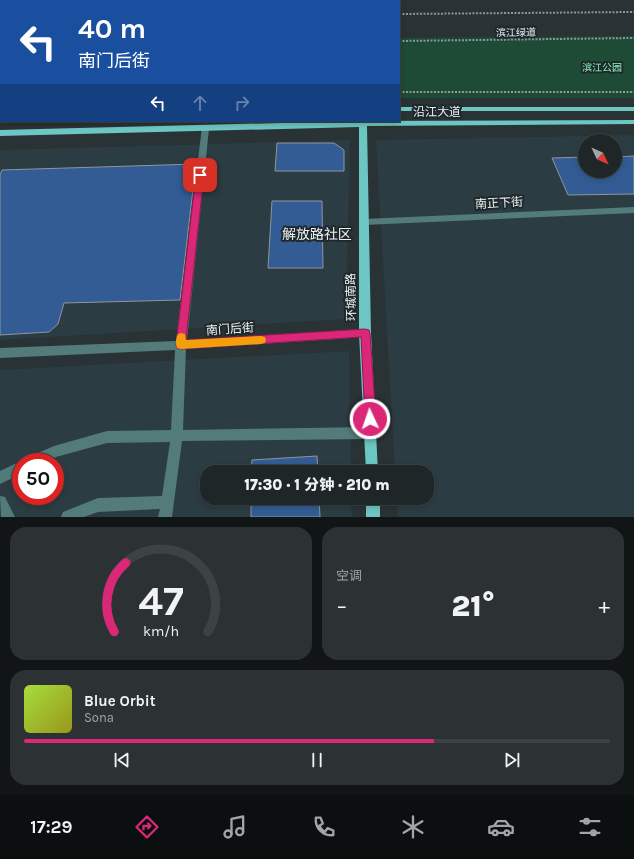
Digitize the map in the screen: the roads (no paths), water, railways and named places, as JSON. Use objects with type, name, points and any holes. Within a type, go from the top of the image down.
[{"type":"main road","name":"沿江大道","points":[[400,110],[634,109]]},
{"type":"main road","name":"沿江大道","points":[[0,133],[205,129],[363,123],[634,122]]},
{"type":"main road","name":"环城南路","points":[[363,123],[365,333],[372,465]]},
{"type":"main road","points":[[373,505],[373,517]]},
{"type":"street","points":[[166,517],[177,436],[181,345],[205,129]]},
{"type":"street","name":"南正下街","points":[[364,222],[634,210]]},
{"type":"street","name":"南门后街","points":[[0,352],[181,345],[365,333]]},
{"type":"street","points":[[52,453],[107,437],[371,433]]},
{"type":"street","points":[[0,478],[12,472]]},
{"type":"street","points":[[0,502],[8,517]]},
{"type":"street","points":[[68,517],[98,505],[167,502]]},
{"type":"district","name":"解放路社区","points":[[317,234]]},
{"type":"park label","name":"滨江公园","points":[[602,67]]}]
